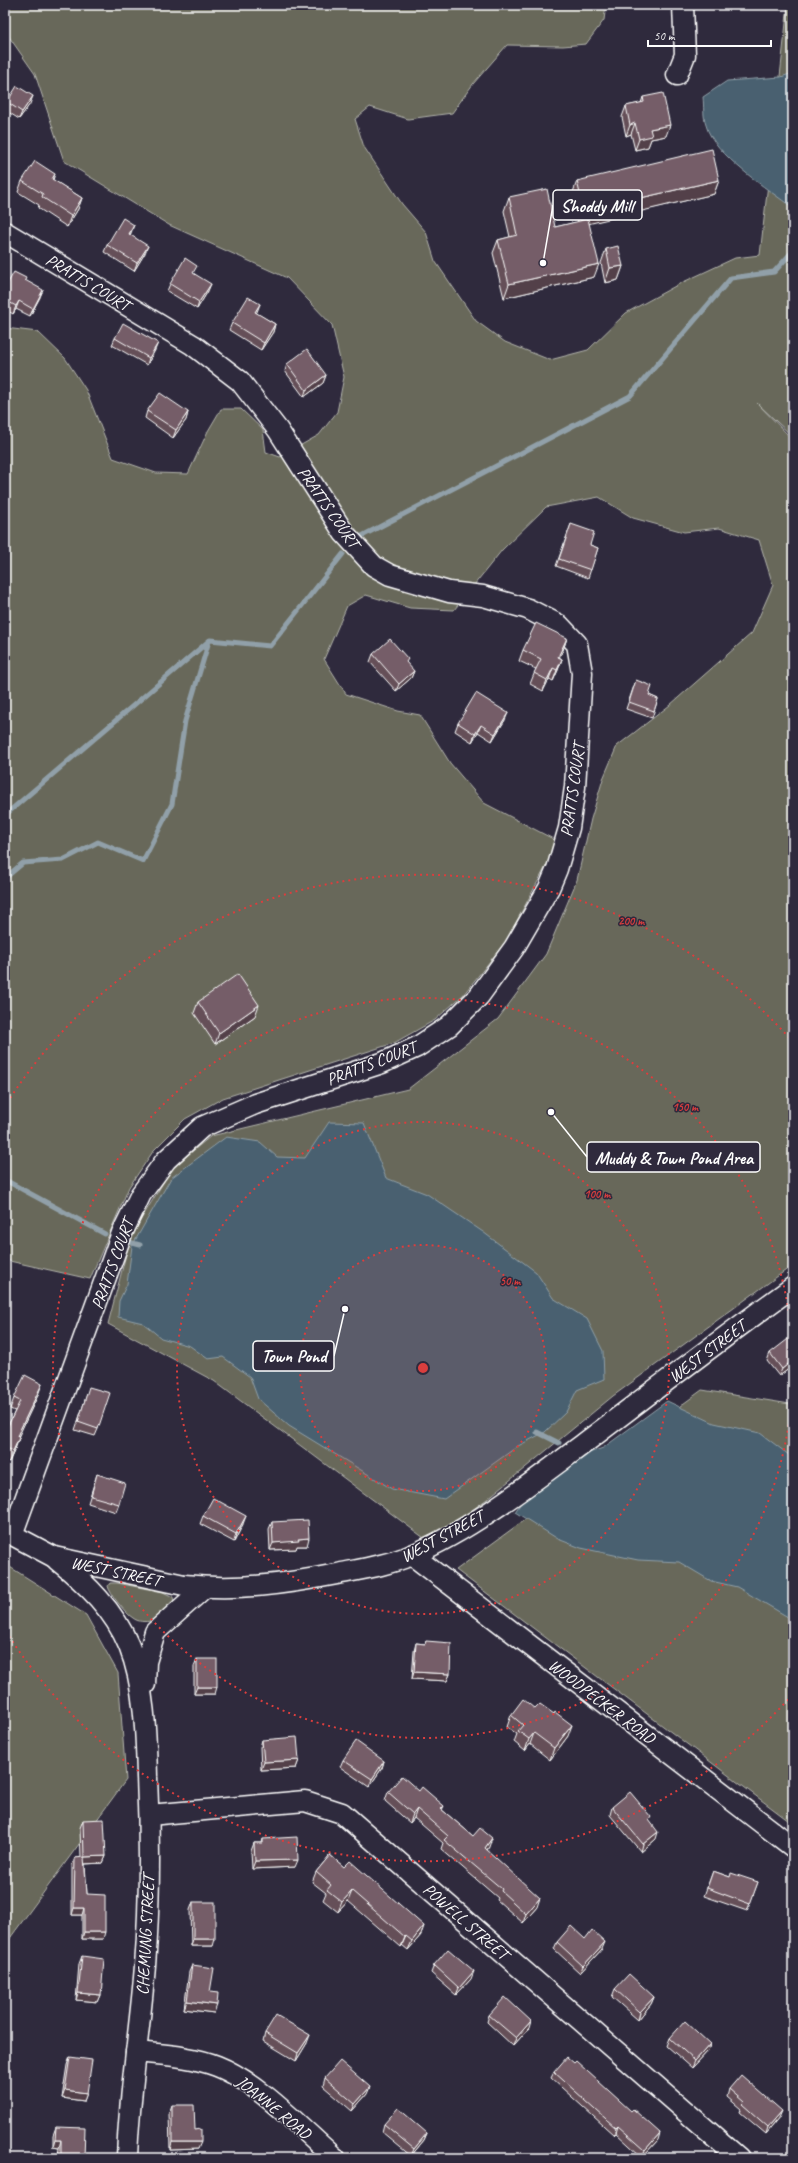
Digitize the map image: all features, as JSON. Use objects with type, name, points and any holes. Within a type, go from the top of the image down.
[{"type":"street","points":[[677,75],[685,55],[683,5]]},
{"type":"street","name":"PRATTS COURT","points":[[5,232],[193,345],[240,381],[278,430],[344,532],[374,566],[390,575],[449,592],[483,596],[528,609],[559,625],[574,640],[580,655],[582,673],[578,765],[569,828],[549,888],[514,948],[479,996],[449,1026],[417,1047],[382,1063],[255,1104],[202,1127],[166,1160],[141,1194],[122,1233],[8,1533]]},
{"type":"street","name":"WEST STREET","points":[[8,1533],[54,1557],[204,1588],[233,1588],[296,1582],[364,1569],[412,1555],[476,1520],[539,1477],[793,1287]]},
{"type":"street","name":"WOODPECKER ROAD","points":[[412,1555],[793,1847]]},
{"type":"street","name":"CHEMUNG STREET","points":[[54,1557],[87,1586],[107,1607],[114,1619],[129,1646],[134,1662],[142,1712],[149,1815],[148,1900],[145,1965],[127,2158]]},
{"type":"street","name":"CHEMUNG STREET","points":[[142,1712],[146,1662],[155,1632],[204,1588]]},
{"type":"street","name":"POWELL STREET","points":[[149,1815],[305,1801],[342,1813],[739,2158]]},
{"type":"street","name":"JOANNE ROAD","points":[[136,2052],[200,2060],[232,2073],[267,2098],[336,2158]]},
{"type":"green space","points":[[5,5],[606,5],[604,20],[586,44],[563,46],[507,45],[473,84],[452,113],[408,119],[370,107],[355,119],[364,147],[402,204],[426,232],[435,261],[476,321],[505,342],[550,360],[588,350],[626,313],[679,284],[735,258],[760,255],[788,5],[793,5],[793,437],[757,403],[793,440],[793,1265],[613,1396],[487,1499],[444,1531],[424,1538],[214,1381],[108,1324],[128,1247],[140,1221],[172,1168],[211,1136],[408,1089],[498,1019],[546,954],[577,880],[591,819],[603,779],[617,746],[670,705],[752,633],[773,585],[759,540],[719,528],[684,532],[633,518],[599,497],[546,507],[502,550],[454,610],[410,608],[366,595],[347,606],[324,659],[346,694],[398,711],[420,715],[450,763],[484,803],[559,842],[506,941],[463,995],[435,1020],[394,1043],[223,1098],[185,1119],[154,1150],[129,1187],[90,1279],[5,1260],[5,505],[9,478],[5,475],[5,328],[38,332],[65,358],[86,390],[113,458],[156,473],[188,474],[208,431],[221,409],[241,409],[263,430],[266,452],[280,457],[319,435],[337,412],[344,377],[332,325],[287,278],[169,225],[64,161],[35,74],[5,31]]},
{"type":"green space","points":[[702,1390],[790,1404],[793,1403],[793,1824],[456,1570]]},
{"type":"green space","points":[[5,1564],[86,1615],[118,1673],[126,1780],[5,1945]]},
{"type":"green space","points":[[110,1583],[163,1592],[173,1597],[174,1603],[151,1621],[144,1622],[137,1620],[130,1616],[118,1603],[109,1589],[108,1586]]},
{"type":"water","points":[[793,73],[793,208],[743,171],[719,148],[711,136],[705,122],[703,97],[727,81],[781,77]]},
{"type":"water","points":[[329,1122],[364,1123],[386,1178],[427,1194],[483,1232],[536,1272],[553,1298],[587,1319],[603,1351],[604,1379],[577,1390],[566,1412],[545,1432],[518,1446],[444,1499],[392,1489],[289,1426],[258,1399],[250,1377],[223,1357],[208,1359],[190,1346],[161,1338],[143,1323],[118,1317],[119,1301],[127,1284],[132,1246],[171,1178],[226,1137],[260,1142],[277,1157],[305,1158]]},
{"type":"water","points":[[667,1401],[714,1423],[760,1433],[793,1458],[793,1620],[737,1587],[711,1581],[679,1562],[638,1560],[581,1548],[558,1539],[515,1512],[525,1497],[572,1459],[603,1448]]},
{"type":"building","points":[[17,86],[33,96],[22,112],[7,102]]},
{"type":"building","points":[[663,93],[670,125],[650,129],[652,136],[639,139],[635,123],[630,125],[626,106],[644,102],[643,97]]},
{"type":"building","points":[[712,149],[719,180],[584,211],[577,181]]},
{"type":"building","points":[[35,161],[55,174],[52,179],[82,198],[71,216],[42,197],[43,194],[22,181]]},
{"type":"building","points":[[547,189],[555,227],[588,219],[599,264],[509,284],[498,240],[517,235],[509,197]]},
{"type":"building","points":[[123,218],[134,225],[129,234],[148,246],[137,263],[107,245]]},
{"type":"building","points":[[618,246],[623,266],[610,268],[606,249]]},
{"type":"building","points":[[185,258],[197,266],[193,273],[211,284],[199,302],[170,284]]},
{"type":"building","points":[[14,272],[26,278],[25,280],[43,290],[33,309],[19,301],[16,306],[5,300],[8,294],[5,292],[5,288]]},
{"type":"building","points":[[248,297],[260,304],[255,312],[275,324],[264,343],[232,323]]},
{"type":"building","points":[[123,323],[158,343],[149,358],[115,338]]},
{"type":"building","points":[[307,349],[326,375],[306,390],[287,364]]},
{"type":"building","points":[[160,393],[188,412],[176,430],[147,411]]},
{"type":"building","points":[[571,524],[594,532],[590,545],[598,548],[591,570],[559,559]]},
{"type":"building","points":[[536,623],[567,638],[558,657],[562,659],[557,670],[553,668],[547,680],[534,673],[541,659],[523,650]]},
{"type":"building","points":[[390,639],[408,659],[406,662],[414,671],[399,684],[373,654]]},
{"type":"building","points":[[636,680],[652,686],[649,695],[658,699],[654,711],[629,702]]},
{"type":"building","points":[[476,693],[508,713],[495,734],[481,725],[475,734],[458,723]]},
{"type":"building","points":[[238,974],[259,1005],[219,1033],[198,1002]]},
{"type":"building","points":[[792,1336],[793,1360],[782,1369],[770,1353]]},
{"type":"building","points":[[25,1375],[42,1384],[17,1436],[19,1438],[13,1451],[5,1447],[5,1430],[20,1401],[14,1398]]},
{"type":"building","points":[[89,1387],[110,1393],[98,1429],[78,1422]]},
{"type":"building","points":[[97,1474],[125,1483],[119,1504],[91,1496]]},
{"type":"building","points":[[213,1498],[246,1516],[236,1534],[203,1516]]},
{"type":"building","points":[[308,1520],[309,1538],[298,1539],[299,1541],[273,1543],[272,1522]]},
{"type":"building","points":[[426,1641],[451,1643],[450,1674],[414,1672],[416,1643],[425,1644]]},
{"type":"building","points":[[197,1659],[217,1659],[217,1687],[197,1687]]},
{"type":"building","points":[[523,1699],[535,1709],[540,1704],[554,1714],[555,1712],[572,1725],[554,1748],[534,1733],[529,1739],[518,1731],[523,1725],[511,1715]]},
{"type":"building","points":[[297,1737],[299,1760],[264,1762],[262,1740]]},
{"type":"building","points":[[356,1741],[384,1761],[372,1779],[343,1760]]},
{"type":"building","points":[[402,1776],[419,1791],[422,1787],[444,1806],[441,1809],[473,1836],[480,1828],[492,1838],[485,1848],[540,1898],[526,1914],[501,1891],[502,1889],[444,1840],[448,1836],[417,1809],[413,1814],[388,1792]]},
{"type":"building","points":[[630,1792],[651,1817],[649,1820],[658,1832],[643,1844],[612,1807]]},
{"type":"building","points":[[104,1819],[106,1856],[84,1857],[83,1820]]},
{"type":"building","points":[[297,1837],[298,1860],[255,1861],[254,1843],[263,1843],[263,1839]]},
{"type":"building","points":[[330,1855],[344,1867],[350,1861],[424,1926],[412,1941],[406,1936],[405,1937],[352,1891],[342,1902],[327,1890],[331,1885],[316,1872]]},
{"type":"building","points":[[84,1857],[87,1894],[105,1895],[105,1932],[84,1932],[84,1908],[74,1908],[75,1858]]},
{"type":"building","points":[[713,1871],[730,1877],[731,1873],[758,1882],[750,1904],[707,1888]]},
{"type":"building","points":[[193,1902],[215,1902],[215,1939],[193,1939]]},
{"type":"building","points":[[571,1926],[585,1939],[592,1930],[605,1942],[583,1966],[557,1942]]},
{"type":"building","points":[[448,1949],[474,1971],[459,1988],[434,1965]]},
{"type":"building","points":[[82,1956],[104,1959],[101,1995],[78,1993]]},
{"type":"building","points":[[192,1965],[214,1968],[210,1992],[218,1993],[217,2005],[187,2001]]},
{"type":"building","points":[[629,1974],[654,1997],[640,2012],[615,1989]]},
{"type":"building","points":[[505,1997],[531,2021],[516,2038],[489,2015]]},
{"type":"building","points":[[276,2015],[310,2035],[298,2053],[265,2033]]},
{"type":"building","points":[[685,2021],[710,2044],[695,2061],[670,2038]]},
{"type":"building","points":[[70,2057],[92,2060],[87,2093],[65,2090]]},
{"type":"building","points":[[567,2057],[574,2063],[576,2061],[631,2111],[633,2109],[660,2133],[645,2150],[618,2126],[616,2128],[554,2072]]},
{"type":"building","points":[[340,2061],[370,2087],[355,2104],[325,2078]]},
{"type":"building","points":[[741,2075],[782,2111],[768,2127],[742,2104],[744,2102],[729,2089]]},
{"type":"building","points":[[172,2105],[194,2105],[195,2130],[201,2129],[201,2142],[172,2142]]},
{"type":"building","points":[[398,2108],[427,2133],[414,2149],[384,2124]]},
{"type":"building","points":[[56,2127],[85,2128],[84,2158],[61,2158],[61,2140],[55,2140]]},
{"type":"waterway","points":[[360,537],[630,396],[731,278],[774,272],[793,251]]},
{"type":"waterway","points":[[5,815],[210,640],[270,646],[343,554]]},
{"type":"waterway","points":[[5,878],[23,863],[63,860],[98,842],[143,861],[172,804],[185,721],[209,641]]},
{"type":"waterway","points":[[5,1180],[105,1234]]},
{"type":"waterway","points":[[129,1242],[140,1245]]},
{"type":"waterway","points":[[537,1432],[559,1443]]},
{"type":"place","name":"Shoddy Mill","points":[[543,263]]},
{"type":"place","name":"Muddy & Town Pond Area","points":[[551,1112]]},
{"type":"place","name":"Town Pond","points":[[345,1309]]}]
